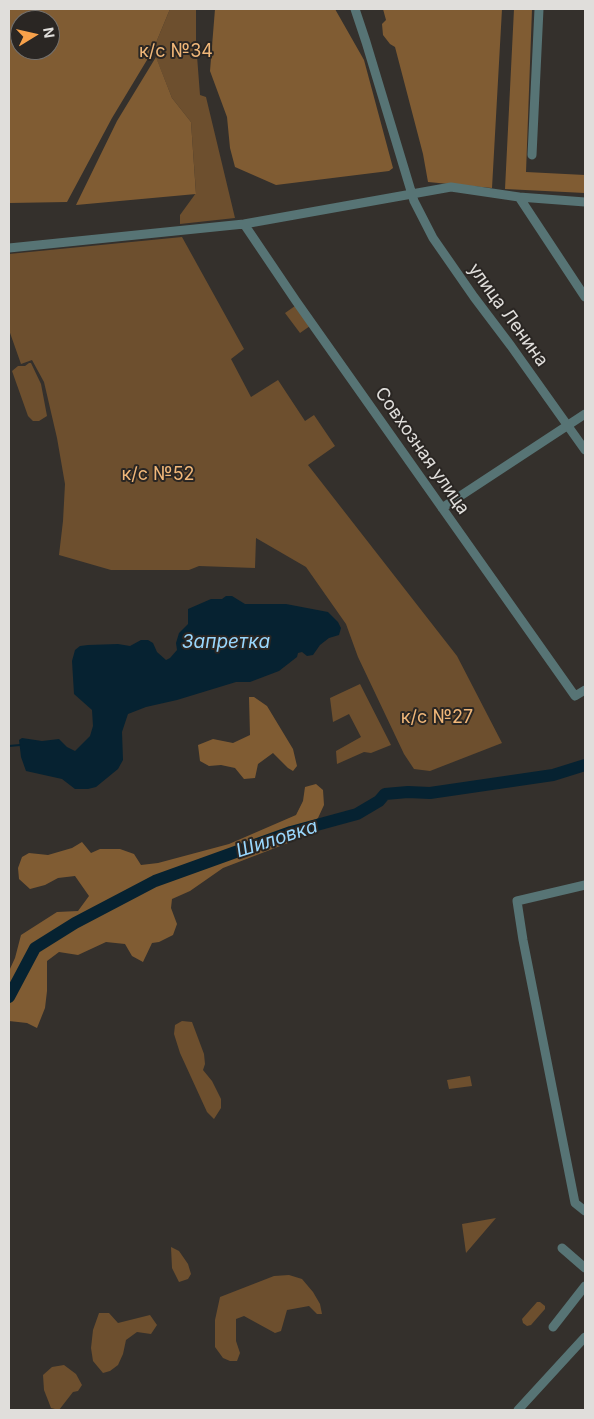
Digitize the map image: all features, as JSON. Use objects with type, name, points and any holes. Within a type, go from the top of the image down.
[{"type":"street","name":"улица Ленина","points":[[354,9],[366,42],[412,195],[433,238],[585,450]]},
{"type":"street","points":[[532,155],[539,9]]},
{"type":"street","points":[[9,248],[244,224],[451,188],[519,197],[585,202]]},
{"type":"street","points":[[519,197],[585,297]]},
{"type":"street","name":"Совхозная улица","points":[[244,224],[575,696],[585,690]]},
{"type":"street","points":[[442,508],[585,414]]},
{"type":"street","points":[[585,885],[517,901],[575,1203],[585,1211]]},
{"type":"street","points":[[562,1248],[585,1268]]},
{"type":"street","points":[[553,1326],[585,1286]]},
{"type":"street","points":[[518,1410],[585,1337]]},
{"type":"green space","name":"к/с №34","points":[[170,9],[196,9],[196,43],[200,95],[206,97],[235,218],[180,224],[180,215],[196,193],[191,122],[172,98],[153,50]]},
{"type":"green space","name":"к/с №52","points":[[182,237],[244,349],[231,359],[251,397],[278,380],[305,421],[314,415],[335,446],[308,465],[457,656],[502,743],[430,771],[414,769],[404,754],[358,657],[346,624],[306,567],[256,538],[255,568],[199,566],[189,570],[111,570],[59,555],[65,484],[44,382],[32,360],[21,364],[9,330],[9,254]]},
{"type":"green space","points":[[295,306],[310,326],[300,333],[285,313]]},
{"type":"green space","points":[[31,363],[41,384],[47,416],[39,421],[33,421],[28,416],[12,371],[18,366],[25,366]]},
{"type":"green space","points":[[360,684],[391,745],[371,753],[364,752],[337,764],[336,751],[361,737],[349,714],[333,722],[330,698]]},
{"type":"green space","points":[[182,1021],[192,1022],[204,1054],[205,1064],[203,1070],[212,1081],[221,1099],[221,1108],[214,1119],[207,1112],[180,1053],[174,1034],[175,1025]]},
{"type":"green space","points":[[470,1076],[472,1086],[449,1089],[447,1080]]},
{"type":"green space","points":[[496,1218],[466,1253],[462,1224]]},
{"type":"green space","points":[[171,1247],[179,1251],[188,1264],[191,1274],[188,1279],[179,1282],[172,1268]]},
{"type":"green space","points":[[289,1275],[302,1279],[313,1292],[320,1304],[322,1314],[317,1314],[309,1306],[287,1310],[281,1331],[275,1333],[244,1316],[236,1319],[236,1341],[240,1353],[237,1361],[223,1358],[215,1347],[215,1320],[220,1297],[274,1276]]},
{"type":"green space","points":[[537,1302],[545,1306],[545,1309],[531,1325],[527,1326],[523,1323],[522,1319]]},
{"type":"green space","points":[[99,1313],[109,1313],[118,1323],[150,1315],[157,1325],[151,1334],[137,1332],[126,1340],[118,1365],[110,1371],[103,1373],[93,1361],[91,1348],[93,1330]]},
{"type":"green space","points":[[64,1365],[76,1374],[82,1385],[78,1391],[73,1392],[59,1410],[51,1408],[44,1390],[43,1375],[52,1367]]},
{"type":"shaded area","points":[[9,9],[170,9],[153,50],[112,118],[67,202],[9,203]]},
{"type":"shaded area","points":[[215,9],[335,9],[364,60],[393,168],[389,171],[276,185],[235,167],[230,148],[227,117],[210,71]]},
{"type":"shaded area","points":[[383,9],[502,9],[492,188],[428,182],[423,154],[395,47],[383,35],[382,24],[386,20]]},
{"type":"shaded area","points":[[514,9],[532,9],[526,172],[585,175],[585,193],[505,189]]},
{"type":"shaded area","points":[[156,57],[172,98],[191,122],[196,194],[76,205],[117,121]]},
{"type":"shaded area","points":[[249,697],[254,697],[267,706],[293,749],[297,766],[293,771],[273,753],[258,764],[255,778],[244,779],[235,768],[221,765],[209,766],[200,761],[198,745],[213,739],[233,743],[250,735]]},
{"type":"shaded area","points":[[316,784],[323,790],[324,805],[318,818],[303,833],[288,843],[223,868],[190,891],[172,899],[171,908],[177,924],[173,935],[159,942],[152,943],[143,962],[132,956],[125,944],[106,942],[78,955],[59,952],[47,961],[45,1008],[37,1028],[27,1023],[9,1021],[9,971],[15,958],[21,935],[57,912],[78,911],[89,896],[75,876],[58,878],[45,885],[30,889],[19,879],[18,868],[22,857],[29,853],[48,855],[72,848],[82,842],[91,853],[100,849],[120,849],[134,854],[141,865],[158,863],[229,844],[296,815],[303,801],[305,787]]},
{"type":"water","name":"Запретка","points":[[226,596],[232,596],[245,604],[286,604],[328,612],[341,628],[339,635],[329,638],[320,645],[313,655],[307,656],[302,652],[298,653],[297,657],[279,671],[250,682],[236,682],[177,700],[146,707],[128,714],[122,732],[123,760],[118,769],[96,787],[75,789],[62,779],[26,771],[21,757],[19,740],[22,738],[42,741],[59,739],[67,747],[75,751],[90,736],[93,726],[92,710],[74,694],[72,661],[75,650],[80,646],[88,645],[118,644],[130,646],[141,640],[148,640],[153,643],[157,652],[166,660],[177,650],[176,643],[179,633],[188,624],[188,609],[211,599],[222,599]]},
{"type":"waterway","points":[[9,746],[20,745]]},
{"type":"waterway","name":"Шиловка","points":[[9,997],[35,948],[75,923],[155,881],[291,832],[357,814],[379,801],[385,794],[430,793],[553,775],[585,765]]},
{"type":"park label","name":"к/с №27","points":[[437,718]]}]
